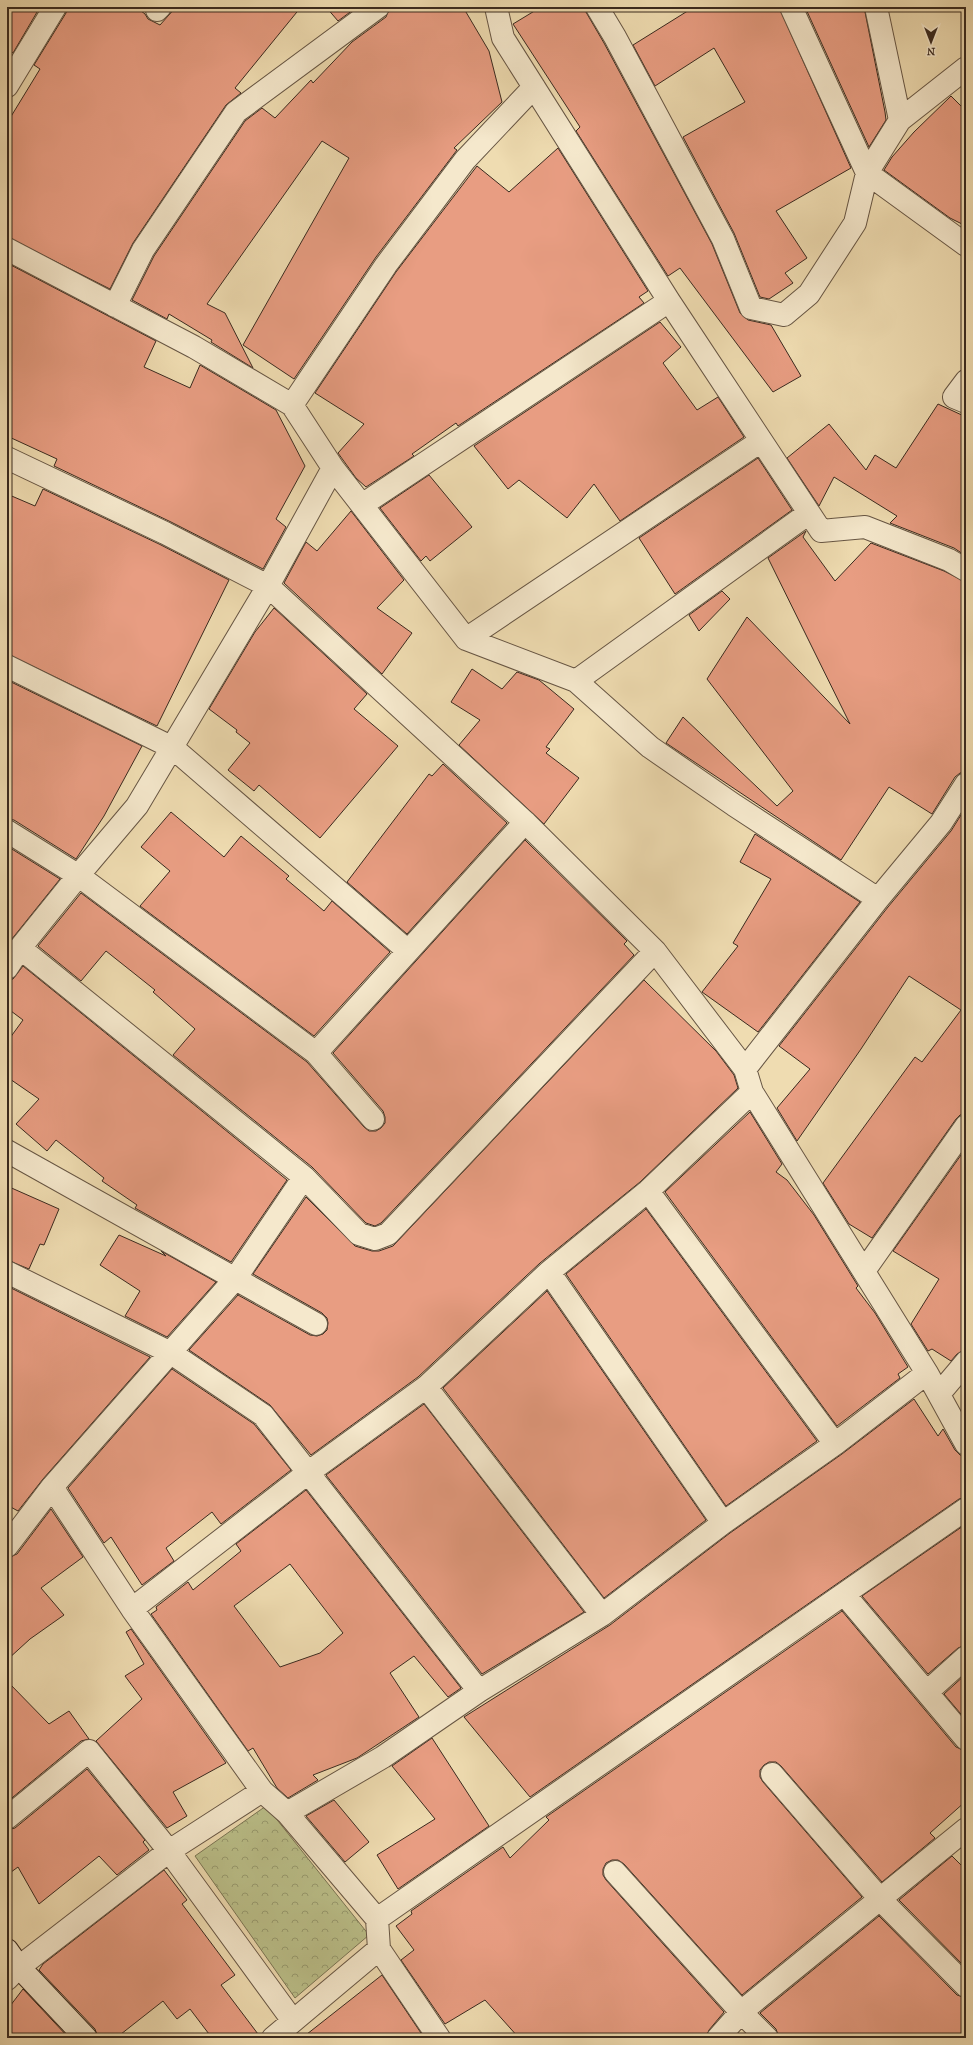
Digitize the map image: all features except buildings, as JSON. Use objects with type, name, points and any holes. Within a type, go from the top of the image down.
[{"type":"street","points":[[7,86],[55,7]]},
{"type":"street","points":[[115,306],[143,250],[236,112],[378,7]]},
{"type":"street","points":[[496,7],[503,38],[669,301],[821,531],[865,527],[949,560],[966,570]]},
{"type":"street","points":[[597,7],[615,37],[722,239],[751,308],[784,315],[809,294],[855,223],[866,173],[900,120],[966,68]]},
{"type":"street","points":[[791,7],[866,173],[966,245]]},
{"type":"street","points":[[876,7],[900,120]]},
{"type":"street","points":[[292,405],[386,264],[465,160],[534,87]]},
{"type":"street","points":[[7,250],[194,347],[292,405],[333,468],[466,639],[576,681],[650,747],[734,805],[878,899]]},
{"type":"street","points":[[362,505],[669,301]]},
{"type":"street","points":[[966,381],[954,397],[966,402]]},
{"type":"street","points":[[466,639],[761,441]]},
{"type":"street","points":[[7,458],[165,533],[268,586],[524,822],[655,951],[745,1069],[752,1092],[927,1373],[966,1444]]},
{"type":"street","points":[[7,968],[20,948],[137,806],[173,748],[268,586],[333,468]]},
{"type":"street","points":[[576,681],[809,513]]},
{"type":"street","points":[[7,666],[173,748],[408,951]]},
{"type":"street","points":[[745,1069],[878,899],[941,823],[966,784]]},
{"type":"street","points":[[316,1053],[524,822]]},
{"type":"street","points":[[7,831],[79,876],[316,1053],[373,1118]]},
{"type":"street","points":[[20,948],[304,1177],[359,1234],[374,1240],[388,1234],[655,951]]},
{"type":"street","points":[[132,1609],[309,1472],[426,1387],[549,1272],[648,1191],[752,1092]]},
{"type":"street","points":[[864,1271],[966,1126]]},
{"type":"street","points":[[7,1152],[316,1324]]},
{"type":"street","points":[[7,1546],[52,1487],[235,1279],[304,1177]]},
{"type":"street","points":[[648,1191],[835,1444]]},
{"type":"street","points":[[7,1272],[171,1353],[263,1415],[479,1691]]},
{"type":"street","points":[[549,1272],[723,1523]]},
{"type":"street","points":[[939,1394],[966,1362]]},
{"type":"street","points":[[287,1813],[383,1757],[479,1691],[602,1615],[723,1523],[835,1444],[927,1373]]},
{"type":"street","points":[[426,1387],[602,1615]]},
{"type":"street","points":[[52,1487],[132,1609],[262,1791],[287,1813],[377,1919],[379,1949],[439,2038]]},
{"type":"street","points":[[377,1919],[966,1509]]},
{"type":"street","points":[[844,1594],[966,1739]]},
{"type":"street","points":[[927,1692],[966,1657]]},
{"type":"street","points":[[7,1818],[89,1751],[169,1851],[292,2021]]},
{"type":"street","points":[[772,1774],[880,1899],[966,1986]]},
{"type":"street","points":[[86,2038],[11,1966],[169,1851],[262,1791]]},
{"type":"street","points":[[718,2038],[741,2012],[966,1829]]},
{"type":"street","points":[[615,1872],[741,2012],[767,2038]]},
{"type":"street","points":[[273,2038],[379,1949]]},
{"type":"green space","points":[[266,1806],[369,1935],[295,1998],[195,1856]]}]
